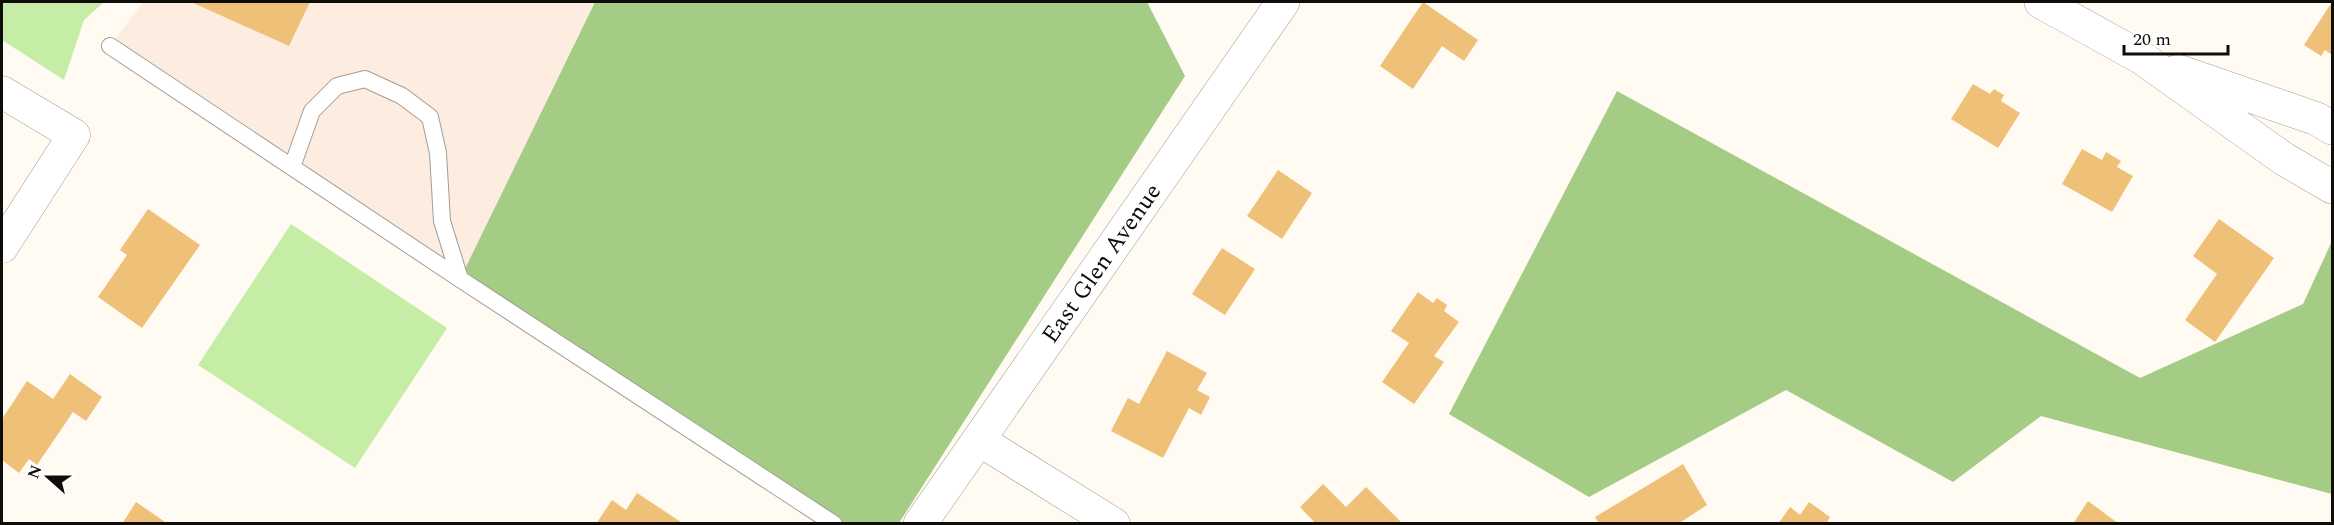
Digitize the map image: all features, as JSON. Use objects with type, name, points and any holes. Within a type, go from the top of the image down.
[{"type":"street","name":"East Glen Avenue","points":[[920,524],[1283,2]]},
{"type":"street","points":[[2041,2],[2142,58],[2284,159],[2332,187]]},
{"type":"street","points":[[2142,58],[2317,119],[2332,128]]},
{"type":"street","points":[[2,92],[74,135],[2,247]]},
{"type":"street","points":[[979,440],[1114,524]]},
{"type":"lane","points":[[110,46],[834,524]]},
{"type":"lane","points":[[292,167],[312,111],[337,86],[365,80],[402,96],[430,117],[438,153],[442,220],[460,279]]},
{"type":"shaded area","points":[[143,2],[595,2],[460,279],[110,46]]},
{"type":"green space","points":[[2,2],[104,2],[84,20],[64,80],[2,40]]},
{"type":"green space","points":[[595,2],[1147,2],[1185,76],[899,523],[837,523],[460,279]]},
{"type":"green space","points":[[1617,91],[2140,378],[2303,304],[2332,241],[2332,494],[2041,416],[1953,482],[1786,390],[1589,497],[1449,414]]},
{"type":"green space","points":[[291,224],[447,328],[355,468],[198,365]]},
{"type":"building","points":[[191,2],[310,2],[289,46]]},
{"type":"building","points":[[1423,2],[1478,40],[1464,61],[1442,46],[1413,89],[1380,66]]},
{"type":"building","points":[[2330,5],[2332,7],[2332,55],[2325,50],[2321,56],[2304,45]]},
{"type":"building","points":[[1973,84],[1990,94],[1994,89],[2004,95],[2001,101],[2020,113],[1998,148],[1951,119]]},
{"type":"building","points":[[2082,149],[2102,160],[2106,152],[2121,161],[2117,167],[2133,176],[2112,212],[2062,184]]},
{"type":"building","points":[[1278,170],[1312,193],[1282,239],[1247,216]]},
{"type":"building","points":[[148,209],[200,245],[142,328],[98,297],[127,255],[120,250]]},
{"type":"building","points":[[2219,219],[2274,258],[2215,342],[2185,320],[2217,274],[2193,256]]},
{"type":"building","points":[[1222,248],[1255,269],[1225,315],[1192,294]]},
{"type":"building","points":[[1418,292],[1433,303],[1437,298],[1447,305],[1444,311],[1459,322],[1434,356],[1444,362],[1414,404],[1382,382],[1409,343],[1391,331]]},
{"type":"building","points":[[1167,351],[1207,373],[1197,390],[1210,397],[1201,415],[1189,408],[1163,458],[1111,431],[1128,398],[1139,404]]},
{"type":"building","points":[[70,374],[102,397],[86,421],[73,412],[37,465],[29,459],[19,473],[2,460],[2,419],[27,381],[53,399]]},
{"type":"building","points":[[1683,464],[1707,505],[1681,522],[1682,524],[1599,524],[1595,517]]},
{"type":"building","points":[[1323,484],[1346,507],[1366,487],[1403,524],[1316,524],[1300,507]]},
{"type":"building","points":[[637,493],[684,524],[596,524],[612,500],[626,510]]},
{"type":"building","points":[[2088,501],[2119,524],[2073,524]]},
{"type":"building","points":[[136,502],[168,524],[122,524]]},
{"type":"building","points":[[1809,502],[1830,517],[1826,524],[1778,524],[1790,507],[1800,515]]}]
